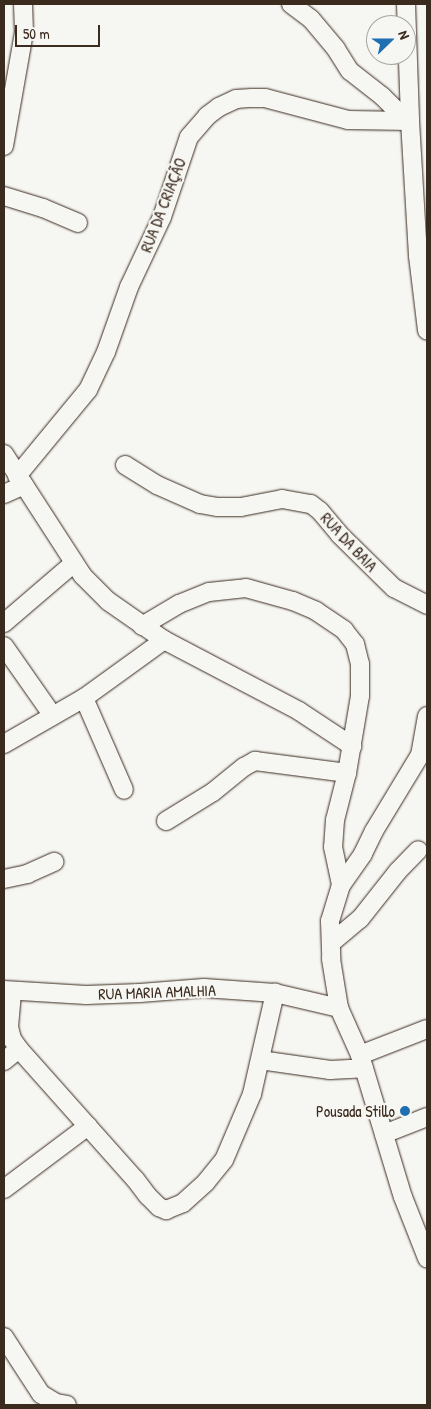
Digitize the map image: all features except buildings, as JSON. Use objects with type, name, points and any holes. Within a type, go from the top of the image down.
[{"type":"street","points":[[4,146],[24,32],[24,4]]},
{"type":"street","points":[[291,4],[311,19],[336,49],[348,68],[382,96],[405,121]]},
{"type":"street","points":[[406,4],[405,121],[427,330]]},
{"type":"street","name":"RUA DA CRIAÇÃO","points":[[12,469],[88,390],[106,352],[129,287],[162,217],[189,137],[207,116],[236,99],[265,98],[348,120],[405,121]]},
{"type":"street","points":[[4,196],[43,208],[78,223]]},
{"type":"street","name":"RUA DA BAIA","points":[[125,465],[157,485],[200,504],[217,507],[241,507],[282,500],[310,504],[320,511],[338,534],[394,588],[427,605]]},
{"type":"street","points":[[4,494],[12,469]]},
{"type":"street","points":[[12,469],[74,563],[94,589],[142,626],[164,640],[299,711],[352,746]]},
{"type":"street","points":[[4,623],[74,563]]},
{"type":"street","points":[[142,626],[178,604],[209,592],[246,588],[268,593],[316,611],[344,630],[354,644],[360,664],[360,696],[347,773],[335,820],[333,847],[341,885]]},
{"type":"street","points":[[4,744],[84,698],[164,640]]},
{"type":"street","points":[[4,646],[53,716]]},
{"type":"street","points":[[84,698],[124,790]]},
{"type":"street","points":[[427,716],[420,755],[374,831],[363,854],[341,885],[330,921],[331,959],[339,1008],[362,1062],[402,1197],[427,1258]]},
{"type":"street","points":[[166,820],[214,792],[244,767],[255,761],[347,773]]},
{"type":"street","points":[[331,943],[360,919],[398,871],[418,850]]},
{"type":"street","points":[[4,879],[27,874],[54,862]]},
{"type":"street","name":"RUA MARIA AMALHIA","points":[[8,991],[140,994],[204,988],[275,993],[339,1008]]},
{"type":"street","points":[[8,991],[9,1027],[12,1039],[19,1049],[154,1203],[163,1209],[175,1208],[206,1182],[224,1160],[246,1112],[275,993]]},
{"type":"street","points":[[260,1060],[330,1070],[362,1062],[427,1029]]},
{"type":"street","points":[[4,1061],[19,1049]]},
{"type":"street","points":[[384,1134],[427,1117]]},
{"type":"street","points":[[4,1189],[88,1126]]},
{"type":"street","points":[[4,1337],[41,1394],[56,1403],[67,1405]]},
{"type":"place","name":"Pousada Stillo","points":[[405,1111]]}]
